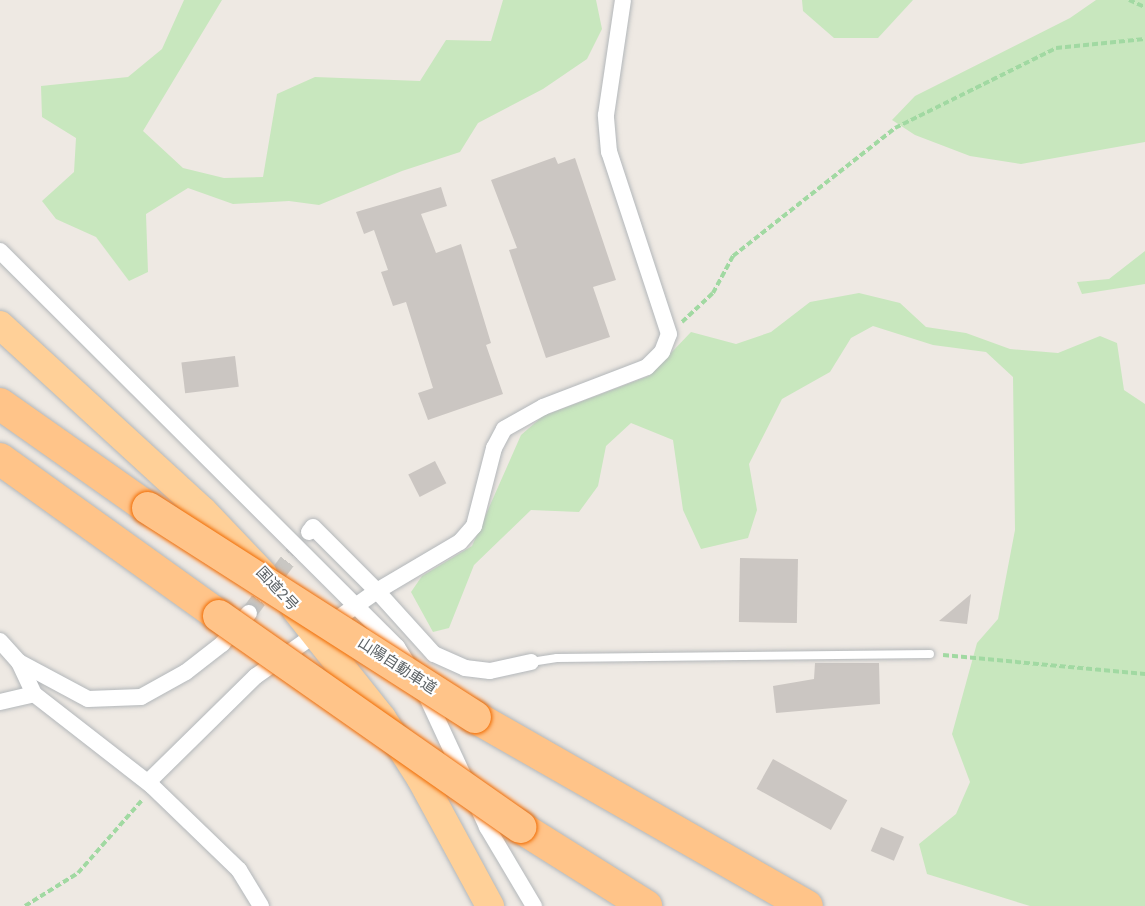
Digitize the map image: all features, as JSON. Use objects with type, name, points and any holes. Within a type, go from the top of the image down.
[{"type":"highway","name":"国道2号","points":[[0,325],[203,511],[316,631],[382,718],[421,779],[490,906]]},
{"type":"highway","name":"山陽自動車道","points":[[0,404],[148,508],[475,717],[807,906]]},
{"type":"highway","points":[[0,459],[234,614],[520,826],[646,906]]},
{"type":"street","points":[[150,784],[256,676],[316,631],[376,591],[460,542],[474,526],[494,448],[504,429],[543,406],[647,367],[662,352],[669,334],[609,152],[606,115],[623,0]]},
{"type":"street","points":[[0,251],[397,647],[437,713],[487,827],[534,906]]},
{"type":"street","points":[[309,532],[313,527],[434,654],[465,668],[490,671],[531,662]]},
{"type":"street","points":[[19,663],[88,699],[141,697],[186,672],[222,644],[234,614]]},
{"type":"street","points":[[0,641],[19,663],[34,694],[150,784],[239,870],[261,906]]},
{"type":"street","points":[[0,702],[34,694]]},
{"type":"lane","points":[[531,662],[557,658],[930,654]]},
{"type":"path","points":[[1129,0],[1145,7]]},
{"type":"path","points":[[669,334],[713,293],[733,256],[895,128],[1056,48],[1145,39]]},
{"type":"path","points":[[930,654],[1145,674]]},
{"type":"path","points":[[25,906],[78,873],[125,823],[150,784]]},
{"type":"green space","points":[[184,0],[222,0],[143,131],[183,168],[224,178],[263,177],[277,94],[315,77],[420,81],[446,40],[491,41],[503,0],[596,0],[602,29],[587,59],[543,89],[478,123],[460,152],[402,171],[319,205],[289,201],[233,204],[188,188],[146,214],[148,272],[129,281],[96,237],[56,219],[42,201],[74,172],[76,138],[42,117],[41,86],[128,77],[162,49]]},
{"type":"green space","points":[[802,0],[913,0],[878,38],[834,38],[803,11]]},
{"type":"green space","points":[[1096,0],[1145,0],[1145,142],[1021,164],[970,156],[915,135],[892,120],[915,96],[1070,18]]},
{"type":"green space","points":[[1145,251],[1145,284],[1082,294],[1077,282],[1109,279]]},
{"type":"green space","points":[[859,293],[900,303],[926,327],[966,333],[1010,349],[1058,353],[1100,336],[1117,343],[1124,390],[1145,404],[1145,906],[1030,906],[927,874],[919,844],[956,814],[970,782],[952,734],[977,643],[998,619],[1015,530],[1013,377],[986,352],[933,345],[873,326],[851,338],[830,372],[782,399],[749,464],[757,510],[748,538],[701,549],[683,510],[673,440],[631,423],[606,446],[598,486],[579,512],[531,510],[474,565],[449,628],[433,632],[411,592],[422,576],[472,546],[521,435],[543,416],[649,376],[691,332],[736,344],[771,332],[810,302]]},
{"type":"building","points":[[555,157],[558,164],[575,158],[616,280],[593,287],[610,337],[546,358],[509,250],[517,248],[491,180]]},
{"type":"building","points":[[441,187],[447,206],[421,214],[436,253],[461,244],[491,343],[486,345],[503,394],[428,420],[418,393],[433,388],[406,302],[393,306],[381,272],[388,270],[374,230],[364,234],[356,212]]},
{"type":"building","points":[[235,356],[239,387],[185,393],[181,363]]},
{"type":"building","points":[[435,461],[446,483],[420,497],[408,475]]},
{"type":"building","points":[[740,558],[798,559],[797,623],[739,622]]},
{"type":"building","points":[[971,594],[967,624],[939,621]]},
{"type":"building","points":[[815,663],[879,663],[880,704],[776,713],[773,686],[814,679]]},
{"type":"building","points":[[773,759],[847,800],[831,830],[757,789]]},
{"type":"building","points":[[881,827],[904,837],[894,861],[871,851]]},
{"type":"tunnel","points":[[249,613],[309,532]]}]
